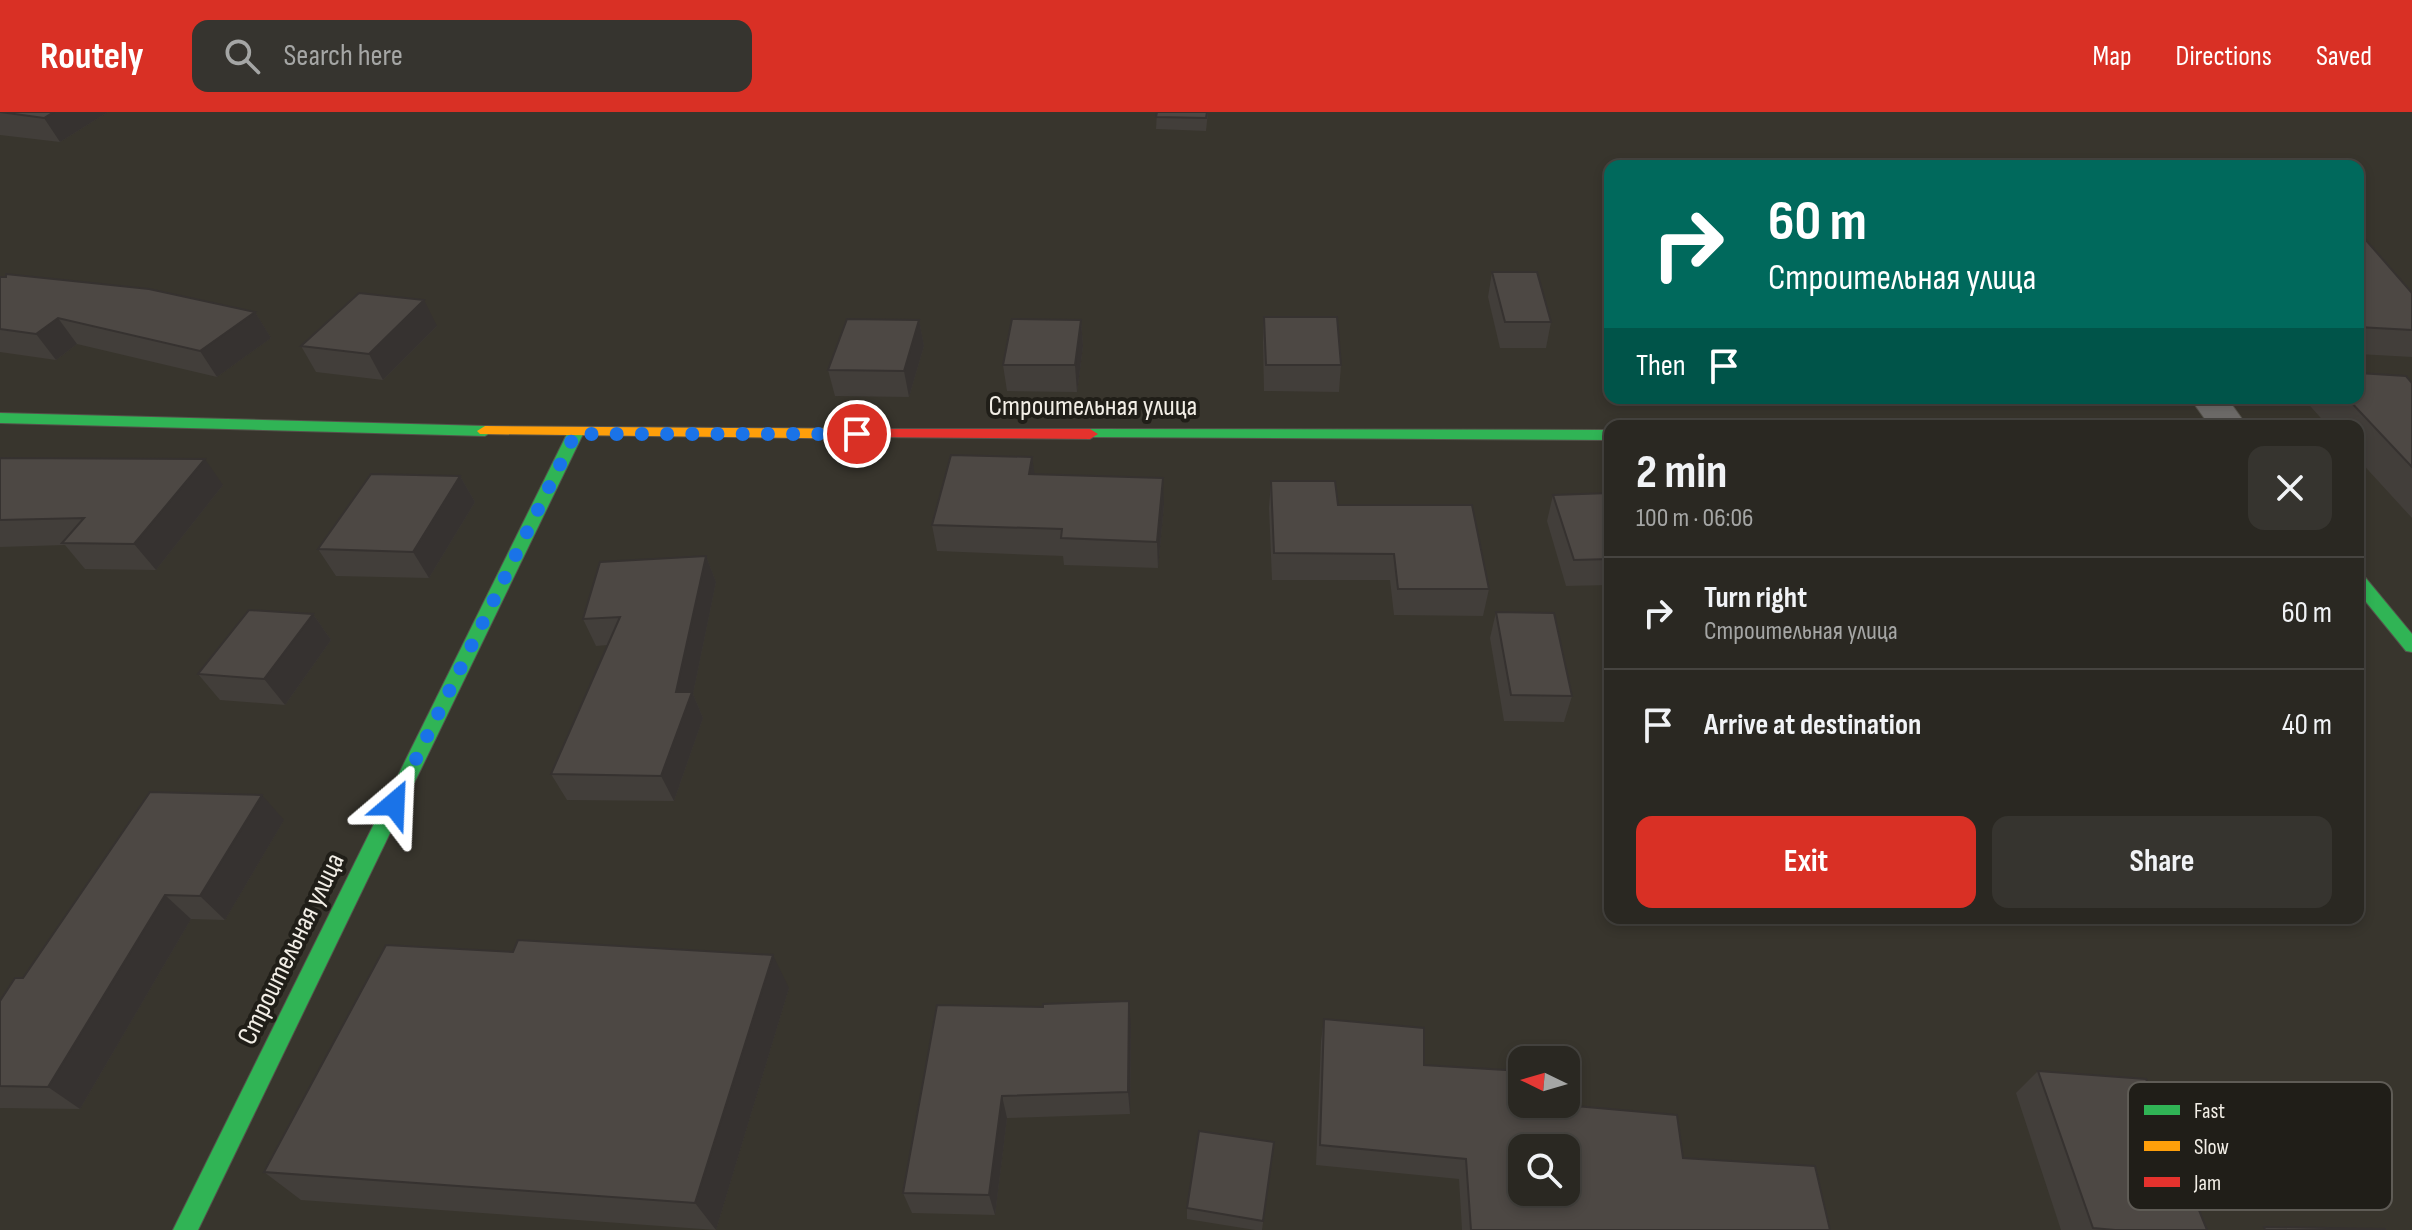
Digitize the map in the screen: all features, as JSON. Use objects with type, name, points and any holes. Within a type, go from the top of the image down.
[{"type":"street","name":"Строительная улица","points":[[0,418],[575,434],[1604,435]]},
{"type":"street","name":"Строительная улица","points":[[185,1230],[575,434]]},
{"type":"street","points":[[2364,587],[2412,646]]},
{"type":"building","points":[[0,112],[54,112],[44,118]]},
{"type":"building","points":[[1157,112],[1207,112],[1206,118],[1156,117]]},
{"type":"building","points":[[2364,238],[2412,293],[2412,330],[2364,327]]},
{"type":"building","points":[[1492,272],[1537,272],[1551,322],[1505,322]]},
{"type":"building","points":[[6,274],[149,289],[255,312],[200,351],[58,318],[36,334],[0,329],[0,277],[6,277]]},
{"type":"building","points":[[359,293],[424,300],[369,354],[301,346]]},
{"type":"building","points":[[1264,317],[1337,317],[1341,365],[1266,365]]},
{"type":"building","points":[[847,319],[919,320],[904,371],[828,370]]},
{"type":"building","points":[[1012,319],[1081,320],[1075,365],[1003,365]]},
{"type":"building","points":[[2364,373],[2406,376],[2412,383],[2412,467],[2353,404],[2364,404]]},
{"type":"building","points":[[951,455],[1032,457],[1029,474],[1163,478],[1157,542],[1061,538],[1062,529],[932,525]]},
{"type":"building","points":[[0,458],[205,459],[134,544],[62,543],[84,518],[0,520]]},
{"type":"building","points":[[371,474],[460,476],[413,552],[318,549]]},
{"type":"building","points":[[1271,481],[1335,481],[1338,505],[1472,505],[1489,589],[1398,589],[1394,554],[1274,553]]},
{"type":"building","points":[[1604,493],[1604,559],[1574,560],[1553,495]]},
{"type":"building","points":[[706,556],[676,692],[692,692],[661,776],[551,774],[620,617],[583,619],[600,562]]},
{"type":"building","points":[[249,610],[313,614],[264,679],[198,674]]},
{"type":"building","points":[[1496,612],[1554,613],[1572,696],[1511,695]]},
{"type":"building","points":[[150,792],[262,795],[200,896],[165,895],[48,1087],[0,1086],[0,1001],[15,978],[23,978]]},
{"type":"building","points":[[518,940],[773,955],[695,1203],[264,1172],[386,945],[513,952]]},
{"type":"building","points":[[1129,1001],[1128,1092],[1002,1096],[989,1195],[903,1193],[937,1005],[1043,1007],[1043,1004]]},
{"type":"building","points":[[1324,1019],[1424,1028],[1424,1065],[1508,1070],[1508,1118],[1580,1118],[1580,1106],[1677,1115],[1683,1158],[1815,1166],[1830,1230],[1471,1230],[1466,1159],[1320,1145]]},
{"type":"building","points":[[2038,1071],[2146,1079],[2147,1082],[2128,1082],[2128,1210],[2199,1210],[2207,1230],[2093,1228]]},
{"type":"building","points":[[1199,1131],[1274,1142],[1263,1221],[1187,1208]]},
{"type":"building","points":[[2264,1227],[2385,1229],[2385,1230],[2265,1230]]},
{"type":"traffic: fast","points":[[0,418],[485,431]]},
{"type":"traffic: fast","points":[[185,1230],[575,434]]},
{"type":"traffic: fast","points":[[1090,434],[1604,435]]},
{"type":"traffic: fast","points":[[2364,587],[2412,646]]},
{"type":"traffic: slow","points":[[485,431],[878,434]]},
{"type":"traffic: jam","points":[[878,434],[1090,434]]},
{"type":"route","points":[[394,804],[575,434],[857,434]]}]
